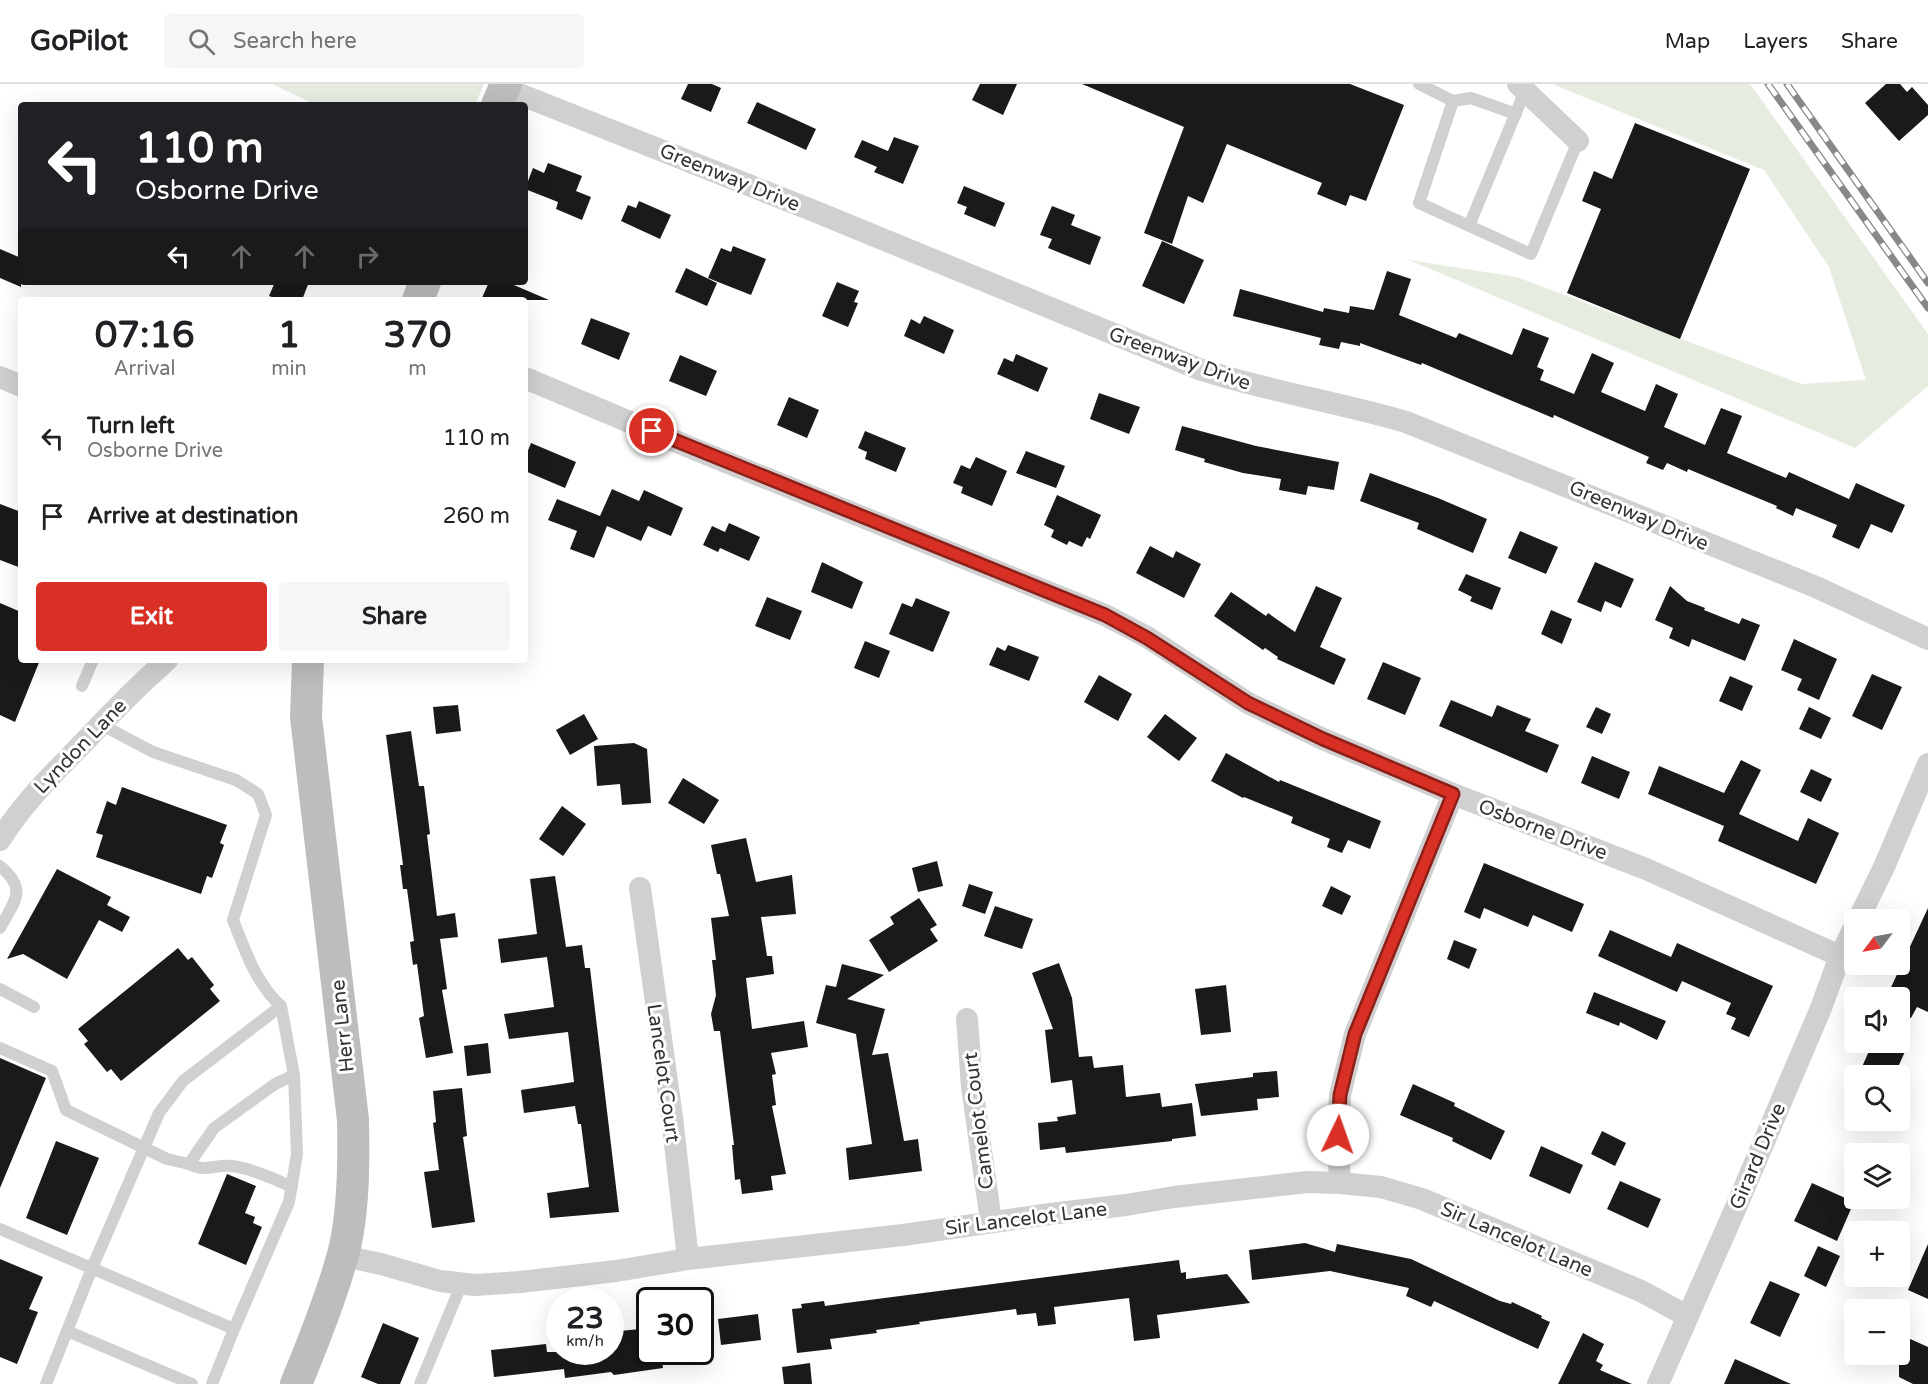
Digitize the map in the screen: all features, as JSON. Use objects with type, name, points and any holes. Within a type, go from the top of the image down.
[{"type":"main road","name":"Herr Lane","points":[[296,1384],[343,1256],[354,1156],[353,1120],[306,717],[308,663]]},
{"type":"street","points":[[1522,87],[1578,141]]},
{"type":"street","name":"Greenway Drive","points":[[502,92],[814,211],[1199,369],[1237,381],[1367,410],[1416,426],[1816,587],[1928,639]]},
{"type":"street","points":[[0,377],[18,385]]},
{"type":"street","name":"Osborne Drive","points":[[528,379],[1105,615],[1147,638],[1248,703],[1323,739],[1453,794],[1646,869],[1840,956]]},
{"type":"street","name":"Lyndon Lane","points":[[0,840],[31,797],[100,724],[164,663]]},
{"type":"street","points":[[1863,909],[1928,764]]},
{"type":"street","points":[[1340,1183],[1338,1135],[1340,1095],[1355,1034],[1453,794]]},
{"type":"street","name":"Lancelot Court","points":[[640,888],[672,1118],[688,1260]]},
{"type":"street","name":"Girard Drive","points":[[1658,1384],[1816,1019],[1844,948]]},
{"type":"street","name":"Camelot Court","points":[[967,1019],[972,1087],[991,1221]]},
{"type":"street","name":"Sir Lancelot Lane","points":[[343,1256],[440,1281],[475,1285],[520,1282],[1307,1182],[1340,1183],[1381,1187],[1432,1202],[1641,1291],[1687,1316]]},
{"type":"lane","points":[[1419,84],[1453,101],[1471,98],[1516,114]]},
{"type":"lane","points":[[1469,226],[1516,114],[1522,87]]},
{"type":"lane","points":[[1453,101],[1419,203],[1531,254],[1578,141]]},
{"type":"lane","points":[[82,686],[92,663]]},
{"type":"lane","points":[[100,724],[153,752],[237,780],[258,794],[266,815],[233,920],[254,971],[281,1006],[294,1075],[297,1154],[289,1202],[212,1384]]},
{"type":"lane","points":[[0,866],[14,877],[17,896],[0,928]]},
{"type":"lane","points":[[0,989],[34,1007]]},
{"type":"lane","points":[[46,1384],[92,1268],[159,1113],[183,1081],[281,1006]]},
{"type":"lane","points":[[0,1048],[52,1071],[66,1110],[167,1159],[201,1169],[232,1166],[292,1186]]},
{"type":"lane","points":[[189,1164],[214,1128],[274,1084],[294,1075]]},
{"type":"lane","points":[[0,1229],[234,1329]]},
{"type":"lane","points":[[420,1384],[462,1283]]},
{"type":"lane","points":[[67,1331],[192,1384]]},
{"type":"shaded area","points":[[272,84],[484,84],[476,102],[310,102]]},
{"type":"shaded area","points":[[1552,84],[1750,84],[1928,334],[1928,386],[1855,448],[1409,260],[1517,277],[1801,384],[1866,380],[1829,267],[1764,170]]},
{"type":"building","points":[[688,84],[712,84],[721,88],[711,112],[681,99]]},
{"type":"building","points":[[980,84],[1017,84],[1003,115],[972,100]]},
{"type":"building","points":[[1082,84],[1350,84],[1404,105],[1366,201],[1350,195],[1346,206],[1317,194],[1322,183],[1227,144],[1203,203],[1188,196],[1172,244],[1144,233],[1184,127]]},
{"type":"building","points":[[1886,84],[1900,84],[1907,92],[1912,87],[1928,105],[1928,115],[1899,141],[1865,103]]},
{"type":"building","points":[[757,102],[816,129],[806,150],[747,123]]},
{"type":"building","points":[[1635,123],[1750,169],[1680,339],[1567,293],[1601,209],[1582,201],[1594,171],[1612,179]]},
{"type":"building","points":[[894,137],[919,146],[903,184],[874,172],[877,167],[854,157],[862,140],[888,151]]},
{"type":"building","points":[[548,163],[582,176],[576,191],[591,197],[582,220],[556,209],[558,202],[528,190],[528,181],[533,168],[544,173]]},
{"type":"building","points":[[964,186],[1005,203],[995,227],[964,214],[967,207],[957,203]]},
{"type":"building","points":[[639,201],[671,215],[660,239],[621,221],[628,205],[636,208]]},
{"type":"building","points":[[1052,206],[1075,215],[1071,225],[1101,237],[1090,265],[1048,248],[1052,239],[1040,235]]},
{"type":"building","points":[[1162,241],[1204,260],[1184,304],[1142,286]]},
{"type":"building","points":[[733,246],[766,259],[751,295],[708,278],[721,248],[731,252]]},
{"type":"building","points":[[0,249],[18,257],[18,285],[21,287],[0,278]]},
{"type":"building","points":[[686,268],[717,283],[707,306],[675,292]]},
{"type":"building","points":[[1387,271],[1411,279],[1399,315],[1456,338],[1459,333],[1512,355],[1523,328],[1549,338],[1537,367],[1544,370],[1540,380],[1574,394],[1592,353],[1614,363],[1601,392],[1645,411],[1656,384],[1678,394],[1664,427],[1705,445],[1721,408],[1742,416],[1727,453],[1786,478],[1789,472],[1849,499],[1856,483],[1905,505],[1892,533],[1871,524],[1859,549],[1832,537],[1837,525],[1796,508],[1793,516],[1776,508],[1777,506],[1688,469],[1687,472],[1667,463],[1663,470],[1646,463],[1649,457],[1554,415],[1553,418],[1422,363],[1421,365],[1360,343],[1360,346],[1341,342],[1339,349],[1319,345],[1321,338],[1233,316],[1240,289],[1323,312],[1324,308],[1349,313],[1350,306],[1374,310]]},
{"type":"building","points":[[837,282],[859,291],[854,302],[858,303],[848,327],[822,316]]},
{"type":"building","points":[[274,285],[308,285],[303,297],[269,296]]},
{"type":"building","points":[[488,285],[514,285],[549,300],[528,300],[528,297],[482,297]]},
{"type":"building","points":[[924,316],[954,330],[944,354],[904,336],[911,319],[920,324]]},
{"type":"building","points":[[591,318],[630,333],[619,360],[581,344]]},
{"type":"building","points":[[1016,354],[1048,368],[1038,392],[997,374],[1004,358],[1013,362]]},
{"type":"building","points":[[680,355],[717,371],[706,396],[669,381]]},
{"type":"building","points":[[1099,393],[1140,407],[1129,434],[1090,419]]},
{"type":"building","points":[[789,397],[819,410],[807,438],[777,425]]},
{"type":"building","points":[[1182,426],[1256,446],[1339,462],[1334,490],[1308,486],[1306,495],[1279,490],[1281,479],[1243,473],[1204,462],[1205,459],[1175,450]]},
{"type":"building","points":[[865,431],[906,448],[896,472],[865,459],[867,452],[858,448]]},
{"type":"building","points":[[531,443],[576,462],[565,488],[528,472],[528,450]]},
{"type":"building","points":[[1026,451],[1065,466],[1056,488],[1016,473]]},
{"type":"building","points":[[976,457],[1007,471],[992,506],[961,493],[963,487],[953,483],[961,465],[970,469]]},
{"type":"building","points":[[1370,473],[1487,519],[1473,553],[1417,529],[1419,523],[1360,501]]},
{"type":"building","points":[[612,489],[639,501],[644,490],[683,508],[671,536],[648,526],[641,541],[607,526],[594,558],[570,549],[577,531],[548,520],[557,499],[600,516]]},
{"type":"building","points":[[1057,495],[1101,515],[1090,539],[1087,537],[1082,547],[1069,541],[1067,545],[1051,537],[1054,530],[1044,525]]},
{"type":"building","points":[[0,504],[18,511],[18,567],[0,560]]},
{"type":"building","points":[[729,523],[760,537],[749,561],[720,548],[718,552],[703,545],[712,526],[725,532]]},
{"type":"building","points":[[1520,531],[1558,547],[1546,574],[1508,558]]},
{"type":"building","points":[[1150,546],[1173,558],[1176,551],[1201,564],[1184,598],[1136,573]]},
{"type":"building","points":[[822,562],[863,582],[852,609],[811,592]]},
{"type":"building","points":[[1595,562],[1634,579],[1621,608],[1605,601],[1601,612],[1577,602]]},
{"type":"building","points":[[1466,574],[1501,588],[1492,610],[1470,601],[1472,597],[1458,590]]},
{"type":"building","points":[[1316,586],[1342,598],[1320,647],[1346,659],[1334,685],[1277,659],[1278,657],[1265,648],[1263,650],[1214,616],[1231,592],[1266,616],[1268,613],[1295,632]]},
{"type":"building","points":[[1670,586],[1687,601],[1705,608],[1704,610],[1739,624],[1742,618],[1760,625],[1745,661],[1692,639],[1689,647],[1669,638],[1673,628],[1655,620]]},
{"type":"building","points":[[767,597],[802,611],[790,640],[755,626]]},
{"type":"building","points":[[916,598],[950,612],[933,652],[889,634],[902,603],[912,607]]},
{"type":"building","points":[[0,603],[18,611],[18,663],[39,663],[15,722],[0,715]]},
{"type":"building","points":[[1551,610],[1572,619],[1562,644],[1541,634]]},
{"type":"building","points":[[1794,639],[1837,659],[1819,700],[1797,690],[1802,679],[1781,670]]},
{"type":"building","points":[[865,641],[890,651],[879,678],[854,668]]},
{"type":"building","points":[[1008,645],[1039,657],[1029,681],[989,665],[997,647],[1005,651]]},
{"type":"building","points":[[1383,662],[1421,678],[1405,715],[1367,699]]},
{"type":"building","points":[[1872,674],[1902,687],[1882,730],[1852,716]]},
{"type":"building","points":[[1099,675],[1132,694],[1118,721],[1084,702]]},
{"type":"building","points":[[1730,676],[1753,686],[1742,711],[1719,701]]},
{"type":"building","points":[[1451,700],[1492,717],[1497,705],[1531,719],[1525,731],[1559,745],[1547,773],[1439,726]]},
{"type":"building","points":[[458,705],[461,731],[436,734],[433,707]]},
{"type":"building","points":[[1596,707],[1611,714],[1602,734],[1586,727]]},
{"type":"building","points":[[1809,707],[1831,718],[1821,739],[1799,729]]},
{"type":"building","points":[[584,714],[598,739],[570,755],[556,730]]},
{"type":"building","points":[[1165,714],[1197,738],[1179,761],[1147,737]]},
{"type":"building","points":[[411,731],[419,786],[424,786],[430,834],[427,835],[437,916],[455,913],[458,937],[440,939],[447,989],[442,990],[453,1053],[426,1058],[419,1018],[424,1016],[417,964],[413,965],[410,942],[414,941],[407,889],[403,889],[400,865],[403,865],[386,735]]},
{"type":"building","points":[[634,743],[647,749],[651,803],[622,805],[620,784],[597,786],[594,746]]},
{"type":"building","points":[[1226,753],[1279,782],[1280,780],[1381,821],[1370,849],[1348,840],[1342,853],[1327,847],[1330,839],[1291,823],[1293,817],[1243,798],[1211,781]]},
{"type":"building","points":[[1592,756],[1630,772],[1619,799],[1581,783]]},
{"type":"building","points":[[1741,760],[1761,770],[1739,814],[1798,841],[1808,818],[1839,833],[1816,884],[1718,841],[1724,826],[1648,794],[1659,766],[1724,793]]},
{"type":"building","points":[[1811,769],[1832,779],[1821,802],[1800,792]]},
{"type":"building","points":[[683,778],[719,800],[704,824],[668,803]]},
{"type":"building","points":[[122,787],[227,825],[220,843],[224,845],[212,878],[207,876],[201,894],[96,857],[103,835],[96,833],[107,801],[116,805]]},
{"type":"building","points":[[562,806],[586,824],[563,856],[539,839]]},
{"type":"building","points":[[746,838],[756,882],[792,875],[796,914],[761,917],[767,956],[772,956],[774,974],[746,978],[752,1029],[804,1021],[808,1047],[771,1053],[776,1074],[772,1075],[776,1105],[772,1106],[786,1174],[771,1176],[773,1190],[742,1194],[740,1179],[735,1180],[732,1145],[734,1145],[720,1031],[714,1031],[711,1014],[716,995],[712,960],[716,960],[711,918],[729,916],[711,845]]},
{"type":"building","points":[[937,861],[943,886],[918,892],[912,868]]},
{"type":"building","points":[[1484,863],[1584,904],[1572,932],[1533,915],[1528,927],[1484,908],[1480,919],[1464,912]]},
{"type":"building","points":[[57,869],[111,897],[107,905],[130,917],[122,932],[99,920],[67,979],[23,954],[7,959]]},
{"type":"building","points":[[555,876],[566,947],[582,945],[585,968],[590,968],[619,1212],[550,1218],[547,1193],[589,1187],[581,1124],[578,1124],[575,1106],[524,1113],[521,1090],[574,1082],[568,1032],[509,1039],[504,1014],[554,1007],[547,957],[501,963],[498,939],[537,934],[530,879]]},
{"type":"building","points":[[969,884],[993,892],[985,914],[962,906]]},
{"type":"building","points":[[1331,886],[1351,896],[1342,915],[1322,906]]},
{"type":"building","points":[[919,898],[937,925],[930,929],[938,941],[889,972],[869,940],[894,924],[890,917]]},
{"type":"building","points":[[995,906],[1033,919],[1022,949],[984,936]]},
{"type":"building","points":[[1928,908],[1928,1012],[1917,1007],[1911,1018],[1910,987],[1891,987],[1897,975],[1910,975],[1910,947]]},
{"type":"building","points":[[1610,930],[1671,957],[1677,943],[1773,986],[1749,1037],[1731,1029],[1736,1018],[1726,1014],[1731,1003],[1682,981],[1677,992],[1598,956]]},
{"type":"building","points":[[1454,940],[1477,949],[1469,969],[1447,959]]},
{"type":"building","points":[[178,948],[188,960],[192,957],[214,985],[210,989],[220,1001],[121,1081],[111,1069],[107,1072],[84,1044],[88,1041],[78,1029]]},
{"type":"building","points":[[1059,963],[1072,998],[1079,1057],[1092,1056],[1094,1068],[1123,1065],[1126,1097],[1160,1093],[1162,1107],[1192,1103],[1196,1136],[1172,1139],[1172,1141],[1066,1153],[1065,1147],[1040,1150],[1038,1123],[1058,1121],[1057,1117],[1076,1114],[1072,1080],[1051,1083],[1045,1030],[1053,1029],[1032,973]]},
{"type":"building","points":[[842,964],[884,975],[847,999],[885,1009],[872,1055],[888,1053],[904,1141],[918,1139],[922,1171],[849,1180],[846,1148],[872,1144],[856,1034],[816,1023],[826,985],[836,987]]},
{"type":"building","points":[[1226,985],[1231,1032],[1201,1035],[1195,989]]},
{"type":"building","points":[[1594,992],[1666,1021],[1657,1040],[1620,1022],[1619,1026],[1586,1013]]},
{"type":"building","points":[[488,1043],[491,1073],[467,1076],[464,1046]]},
{"type":"building","points":[[1868,1053],[1904,1053],[1899,1065],[1863,1065]]},
{"type":"building","points":[[0,1058],[46,1078],[0,1188]]},
{"type":"building","points":[[1277,1071],[1279,1097],[1257,1099],[1258,1110],[1201,1116],[1195,1084],[1253,1077],[1253,1073]]},
{"type":"building","points":[[1413,1084],[1455,1103],[1454,1106],[1505,1131],[1491,1160],[1452,1141],[1453,1138],[1400,1115]]},
{"type":"building","points":[[462,1088],[467,1136],[463,1137],[475,1222],[432,1228],[424,1172],[439,1170],[433,1123],[436,1122],[433,1091]]},
{"type":"building","points":[[1602,1131],[1626,1143],[1615,1166],[1591,1154]]},
{"type":"building","points":[[56,1141],[99,1158],[67,1235],[26,1218]]},
{"type":"building","points":[[1541,1146],[1583,1165],[1570,1194],[1529,1176]]},
{"type":"building","points":[[227,1174],[256,1186],[245,1213],[255,1217],[253,1223],[262,1227],[246,1265],[198,1244]]},
{"type":"building","points":[[1620,1181],[1661,1199],[1648,1228],[1607,1209]]},
{"type":"building","points":[[1812,1183],[1844,1197],[1844,1209],[1851,1209],[1837,1241],[1794,1221]]},
{"type":"building","points":[[1305,1243],[1335,1252],[1337,1244],[1411,1259],[1500,1301],[1511,1304],[1512,1302],[1550,1322],[1538,1349],[1434,1301],[1431,1307],[1406,1296],[1409,1288],[1330,1271],[1252,1280],[1249,1250]]},
{"type":"building","points":[[1928,1244],[1928,1299],[1908,1290]]},
{"type":"building","points":[[1818,1246],[1840,1256],[1826,1287],[1804,1276]]},
{"type":"building","points":[[0,1259],[43,1277],[29,1309],[38,1312],[17,1364],[0,1357]]},
{"type":"building","points":[[1179,1260],[1181,1273],[1186,1272],[1186,1279],[1227,1274],[1250,1303],[1157,1315],[1160,1338],[1134,1341],[1129,1298],[1054,1307],[1056,1324],[1038,1326],[1036,1313],[1017,1315],[1016,1309],[919,1322],[920,1324],[876,1330],[877,1333],[830,1339],[832,1349],[797,1353],[792,1309],[802,1308],[801,1304],[824,1301],[825,1306]]},
{"type":"building","points":[[1770,1281],[1800,1294],[1780,1337],[1750,1323]]},
{"type":"building","points":[[758,1314],[761,1340],[721,1345],[718,1319]]},
{"type":"building","points":[[383,1323],[419,1338],[400,1384],[378,1384],[361,1377]]},
{"type":"building","points":[[636,1329],[636,1365],[663,1365],[663,1368],[614,1375],[611,1372],[565,1378],[564,1369],[494,1377],[491,1350],[546,1344],[546,1365],[624,1365],[624,1331]]},
{"type":"building","points":[[1583,1333],[1604,1344],[1596,1361],[1603,1365],[1600,1370],[1632,1384],[1558,1384]]},
{"type":"building","points":[[1910,1339],[1928,1347],[1928,1384],[1913,1384],[1899,1377],[1899,1365],[1910,1365]]},
{"type":"building","points":[[1735,1359],[1791,1384],[1724,1384]]},
{"type":"building","points":[[810,1363],[812,1384],[784,1384],[782,1367]]},
{"type":"railway","points":[[1768,84],[1928,308]]},
{"type":"railway","points":[[1787,84],[1928,283]]},
{"type":"route","points":[[652,431],[1105,615],[1147,638],[1248,703],[1323,739],[1453,794],[1355,1034],[1340,1095],[1338,1135]]}]
